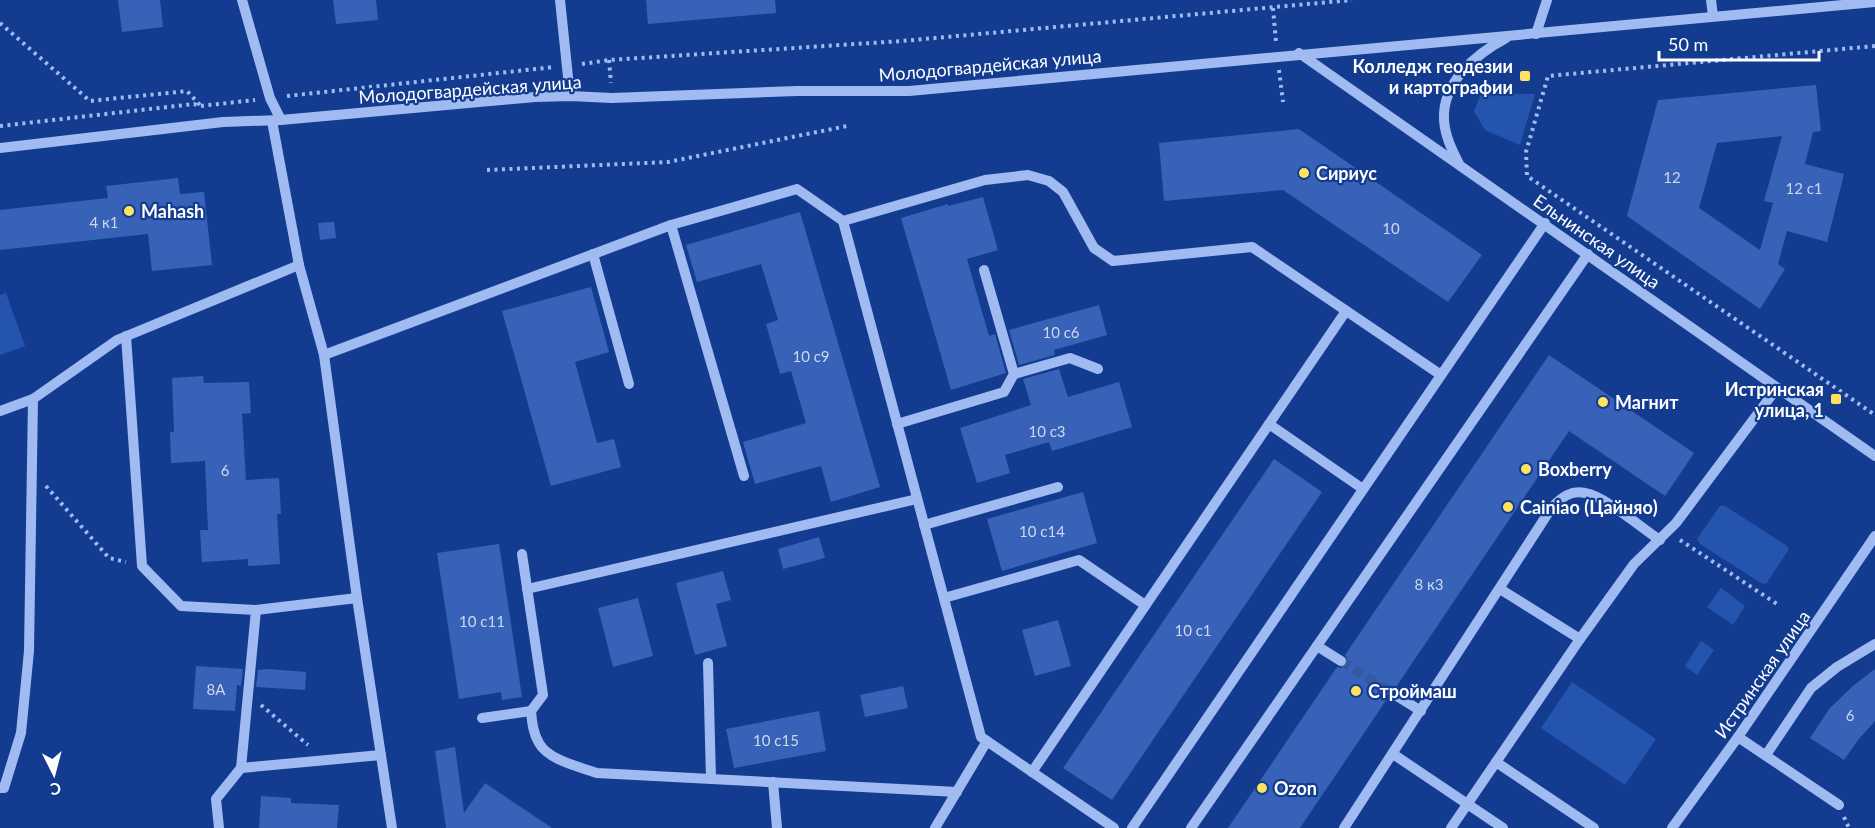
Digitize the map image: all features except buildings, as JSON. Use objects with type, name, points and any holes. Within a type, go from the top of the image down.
[{"type":"street","points":[[242,0],[276,121],[299,265],[324,355],[357,598],[392,828]]},
{"type":"street","points":[[560,0],[570,96]]},
{"type":"street","points":[[1536,34],[1547,0]]},
{"type":"street","points":[[1711,0],[1713,16]]},
{"type":"street","name":"Молодогвардейская улица","points":[[0,148],[223,122],[276,121],[535,97],[570,96],[612,99],[798,91],[909,91],[1299,53],[1536,34],[1875,2]]},
{"type":"street","points":[[1459,165],[1448,140],[1444,119],[1446,100],[1452,84],[1486,49],[1512,35]]},
{"type":"street","name":"Ельнинская улица","points":[[1299,53],[1875,456]]},
{"type":"street","points":[[843,221],[985,180],[1028,175],[1049,181],[1063,192],[1094,248],[1113,261],[1252,247],[1441,375]]},
{"type":"street","points":[[324,355],[671,225],[797,189],[843,221],[981,737],[1114,828]]},
{"type":"street","points":[[1132,828],[1545,224]]},
{"type":"street","points":[[671,225],[744,476]]},
{"type":"street","points":[[593,254],[629,384]]},
{"type":"street","points":[[1191,828],[1588,254]]},
{"type":"street","points":[[0,411],[33,399],[117,340],[299,265]]},
{"type":"street","points":[[984,270],[1014,375]]},
{"type":"street","points":[[1032,772],[1346,311]]},
{"type":"street","points":[[126,336],[142,566],[181,606],[256,610],[357,598]]},
{"type":"street","points":[[897,424],[1004,392],[1014,375],[1070,358],[1098,369]]},
{"type":"street","points":[[1450,828],[1634,564],[1669,532],[1777,388]]},
{"type":"street","points":[[0,788],[4,788],[21,733],[29,651],[33,399]]},
{"type":"street","points":[[1269,424],[1363,489]]},
{"type":"street","points":[[924,525],[1058,487]]},
{"type":"street","points":[[1344,828],[1552,507],[1562,497],[1574,492],[1586,493],[1598,498],[1660,540]]},
{"type":"street","points":[[527,589],[917,499]]},
{"type":"street","name":"Истринская улица","points":[[1672,828],[1738,737],[1875,536]]},
{"type":"street","points":[[522,554],[543,694],[531,711],[534,730],[540,745],[561,760],[597,772],[957,792]]},
{"type":"street","points":[[944,598],[1079,560],[1145,605]]},
{"type":"street","points":[[1500,589],[1580,639]]},
{"type":"street","points":[[219,828],[216,799],[241,768],[250,695],[256,610]]},
{"type":"street","points":[[1766,755],[1811,688],[1838,667],[1875,644]]},
{"type":"street","points":[[1317,646],[1341,661]]},
{"type":"street","points":[[708,663],[711,779]]},
{"type":"street","points":[[1392,693],[1421,711]]},
{"type":"street","points":[[482,718],[531,711]]},
{"type":"street","points":[[1738,737],[1839,806]]},
{"type":"street","points":[[935,828],[987,741]]},
{"type":"street","points":[[1393,754],[1503,828]]},
{"type":"street","points":[[241,768],[381,755]]},
{"type":"street","points":[[1496,762],[1594,828]]},
{"type":"street","points":[[773,782],[777,828]]},
{"type":"path","points":[[902,41],[1352,0]]},
{"type":"path","points":[[0,23],[90,101],[187,91],[200,106],[194,104],[0,126]]},
{"type":"path","points":[[1875,46],[1548,76],[1526,152],[1527,176],[1875,415]]},
{"type":"path","points":[[487,170],[668,162],[847,126]]},
{"type":"path","points":[[32,469],[109,558],[142,566]]},
{"type":"path","points":[[1669,532],[1777,604]]},
{"type":"path","points":[[250,695],[326,760]]},
{"type":"shaded area","points":[[1481,94],[1535,94],[1520,145],[1485,130],[1474,111]]},
{"type":"shaded area","points":[[6,293],[25,346],[0,355],[0,295]]},
{"type":"shaded area","points":[[1720,506],[1725,506],[1789,549],[1766,584],[1700,544],[1697,539]]},
{"type":"shaded area","points":[[1721,588],[1745,606],[1733,625],[1707,607]]},
{"type":"shaded area","points":[[1701,641],[1714,650],[1697,675],[1685,666]]},
{"type":"shaded area","points":[[1572,682],[1656,739],[1625,785],[1541,728]]},
{"type":"tunnel","points":[[1341,661],[1392,693]]},
{"type":"place","name":"Колледж геодезии и картографии","points":[[1525,76]]},
{"type":"place","name":"Сириус","points":[[1304,173]]},
{"type":"place","name":"Mahash","points":[[129,211]]},
{"type":"place","name":"Истринская улица, 1","points":[[1836,399]]},
{"type":"place","name":"Магнит","points":[[1603,402]]},
{"type":"place","name":"Boxberry","points":[[1526,469]]},
{"type":"place","name":"Cainiao (Цайняо)","points":[[1508,507]]},
{"type":"place","name":"Строймаш","points":[[1356,691]]},
{"type":"place","name":"Ozon","points":[[1262,788]]}]
